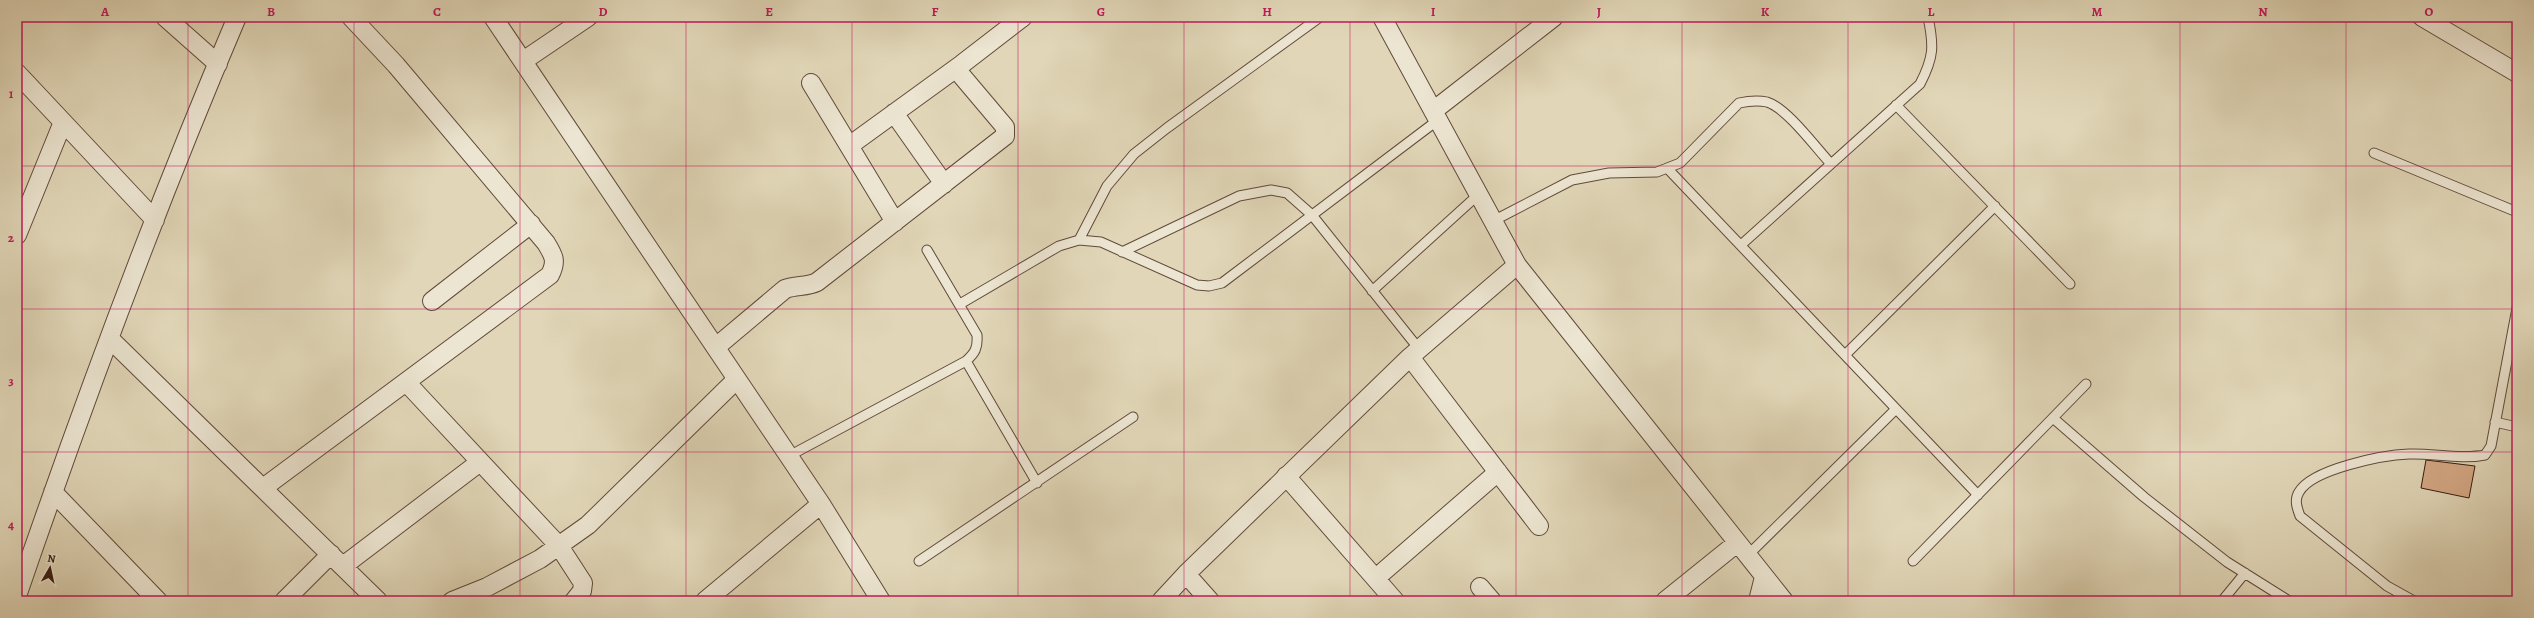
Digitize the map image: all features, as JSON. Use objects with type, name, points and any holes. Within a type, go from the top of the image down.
[{"type":"street","points":[[165,17],[218,64]]},
{"type":"street","points":[[17,596],[24,550],[53,492],[155,220],[237,17]]},
{"type":"street","points":[[263,488],[550,275],[555,264],[553,254],[530,224],[396,65],[351,17]]},
{"type":"street","points":[[493,17],[821,504],[881,601]]},
{"type":"street","points":[[523,61],[588,17]]},
{"type":"street","points":[[849,146],[956,69],[1023,17]]},
{"type":"street","points":[[1382,17],[1517,265],[1784,601]]},
{"type":"street","points":[[1436,115],[1554,17]]},
{"type":"street","points":[[2422,17],[2443,22],[2517,73]]},
{"type":"street","points":[[716,347],[785,289],[795,285],[808,286],[818,282],[1005,136],[1007,131],[956,69]]},
{"type":"street","points":[[17,73],[155,220]]},
{"type":"street","points":[[811,83],[896,222]]},
{"type":"street","points":[[894,114],[944,184]]},
{"type":"street","points":[[17,235],[20,214],[63,122]]},
{"type":"street","points":[[432,301],[530,224]]},
{"type":"street","points":[[1161,601],[1186,574],[1414,353],[1517,265]]},
{"type":"street","points":[[110,339],[378,601]]},
{"type":"street","points":[[1414,353],[1538,526]]},
{"type":"street","points":[[456,600],[488,587],[540,559],[588,525],[737,380]]},
{"type":"street","points":[[406,382],[559,546],[583,583],[582,591],[574,601]]},
{"type":"street","points":[[284,601],[337,560],[480,462]]},
{"type":"street","points":[[1376,578],[1498,472]]},
{"type":"street","points":[[1286,476],[1395,601]]},
{"type":"street","points":[[53,492],[158,601]]},
{"type":"street","points":[[705,601],[723,595],[821,504]]},
{"type":"street","points":[[1665,601],[1742,549]]},
{"type":"street","points":[[1186,574],[1210,601]]},
{"type":"street","points":[[1758,601],[1764,577]]},
{"type":"street","points":[[1480,587],[1492,601]]},
{"type":"lane","points":[[1079,240],[1107,186],[1134,154],[1167,128],[1320,17]]},
{"type":"lane","points":[[1741,246],[1920,84],[1929,67],[1933,42],[1928,17]]},
{"type":"lane","points":[[1493,221],[1572,180],[1609,173],[1657,172],[1680,163],[1739,103],[1752,101],[1768,102],[1786,115],[1831,164]]},
{"type":"lane","points":[[1896,105],[2070,284]]},
{"type":"lane","points":[[960,304],[1059,246],[1079,240],[1101,242],[1197,285],[1209,286],[1222,283],[1312,215],[1436,115]]},
{"type":"lane","points":[[2374,154],[2517,212]]},
{"type":"lane","points":[[1667,168],[1978,495]]},
{"type":"lane","points":[[1122,252],[1238,196],[1271,190],[1287,193],[1312,215],[1372,291],[1414,353]]},
{"type":"lane","points":[[1372,291],[1478,194]]},
{"type":"lane","points":[[1845,355],[1994,206]]},
{"type":"lane","points":[[789,456],[966,361],[974,354],[978,345],[977,335],[927,250]]},
{"type":"lane","points":[[2414,601],[2387,586],[2300,516],[2296,504],[2298,493],[2307,484],[2324,474],[2390,455],[2485,455],[2491,446],[2517,308]]},
{"type":"lane","points":[[966,361],[1037,483]]},
{"type":"lane","points":[[1913,561],[2086,384]]},
{"type":"lane","points":[[1742,549],[1896,409]]},
{"type":"lane","points":[[919,561],[1133,417]]},
{"type":"lane","points":[[2053,418],[2144,498],[2245,573],[2289,601]]},
{"type":"lane","points":[[2495,422],[2517,427]]},
{"type":"lane","points":[[2222,601],[2245,573]]},
{"type":"building","points":[[2426,460],[2475,466],[2469,498],[2421,488]]}]
